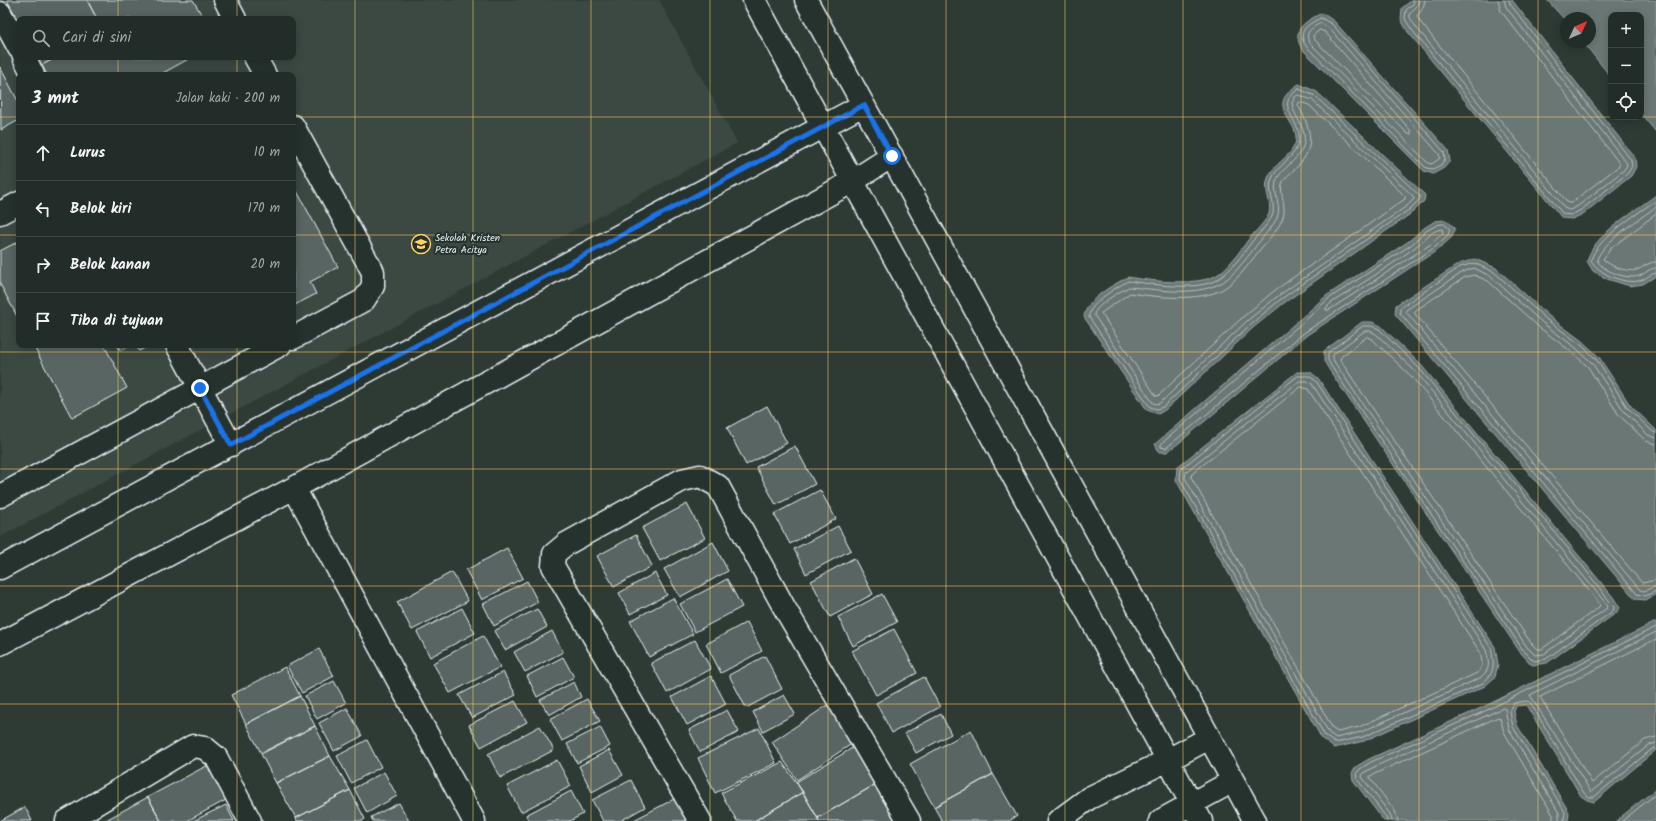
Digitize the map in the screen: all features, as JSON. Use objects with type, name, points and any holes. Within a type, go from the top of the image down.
[{"type":"street","points":[[225,0],[233,16]]},
{"type":"street","points":[[754,0],[1196,812]]},
{"type":"street","points":[[806,0],[1255,821]]},
{"type":"street","points":[[0,12],[16,42]]},
{"type":"street","points":[[26,60],[32,72]]},
{"type":"street","points":[[0,568],[864,105]]},
{"type":"street","points":[[296,131],[373,272],[373,286],[364,300],[296,336]]},
{"type":"street","points":[[0,644],[294,488],[853,181],[892,156]]},
{"type":"street","points":[[0,213],[16,205]]},
{"type":"street","points":[[179,348],[231,445]]},
{"type":"street","points":[[0,496],[274,348]]},
{"type":"street","points":[[700,821],[553,566],[554,554],[566,544],[682,480],[700,476],[718,486],[784,607],[909,821]]},
{"type":"street","points":[[294,488],[474,821]]},
{"type":"street","points":[[1071,817],[1089,798],[1168,760],[1209,738]]},
{"type":"street","points":[[66,821],[193,746],[205,748],[216,757],[250,821]]},
{"type":"street","points":[[1160,821],[1196,812],[1233,781]]},
{"type":"shaded area","name":"Sekolah Kristen Petra Acitya","points":[[0,0],[659,0],[737,143],[0,537]]},
{"type":"water","points":[[1412,0],[1512,0],[1635,158],[1636,167],[1631,176],[1583,214],[1572,219],[1562,218],[1408,32],[1401,20],[1402,8]]},
{"type":"water","points":[[1547,0],[1656,0],[1656,132],[1644,118],[1644,12],[1608,12],[1608,73],[1588,48],[1596,48],[1596,12],[1560,12],[1560,14]]},
{"type":"water","points":[[1322,13],[1334,21],[1448,150],[1450,161],[1444,168],[1433,174],[1424,171],[1302,49],[1298,36],[1299,31],[1310,19]]},
{"type":"water","points":[[1299,84],[1317,92],[1425,195],[1424,201],[1413,212],[1284,303],[1254,327],[1165,410],[1158,414],[1147,410],[1084,317],[1086,310],[1101,293],[1128,277],[1173,282],[1196,281],[1215,276],[1229,265],[1269,214],[1270,209],[1266,187],[1268,178],[1270,173],[1293,149],[1296,136],[1294,128],[1283,107],[1283,100],[1288,93]]},
{"type":"water","points":[[1656,195],[1656,276],[1643,284],[1630,286],[1607,279],[1593,271],[1587,261],[1591,251],[1598,242],[1616,224]]},
{"type":"water","points":[[1446,220],[1455,228],[1452,237],[1436,251],[1307,335],[1179,443],[1167,452],[1159,452],[1155,444],[1326,296],[1409,241],[1435,221]]},
{"type":"water","points":[[1475,259],[1496,268],[1550,317],[1582,341],[1599,357],[1630,405],[1656,430],[1656,594],[1646,600],[1635,599],[1395,314],[1396,305],[1459,264]]},
{"type":"water","points":[[1362,322],[1372,322],[1381,326],[1422,366],[1613,597],[1620,608],[1616,613],[1547,663],[1532,665],[1520,652],[1324,361],[1324,351]]},
{"type":"water","points":[[1297,372],[1310,372],[1318,378],[1495,647],[1498,664],[1495,677],[1485,686],[1364,741],[1334,748],[1322,739],[1176,480],[1177,467]]},
{"type":"water","points":[[1656,622],[1656,750],[1594,802],[1581,796],[1526,705],[1516,706],[1514,712],[1517,725],[1569,812],[1568,821],[1384,821],[1353,780],[1352,773],[1357,766],[1369,759],[1483,707]]},
{"type":"water","points":[[1656,789],[1656,821],[1617,821],[1617,820]]},
{"type":"building","points":[[7,0],[87,0],[95,16],[16,16]]},
{"type":"building","points":[[87,0],[193,0],[202,16],[95,16]]},
{"type":"building","points":[[40,60],[51,60],[42,65]]},
{"type":"building","points":[[51,60],[187,60],[165,72],[46,72],[42,65]]},
{"type":"building","points":[[0,67],[16,97],[16,122],[1,130]]},
{"type":"building","points":[[296,190],[338,267],[310,282],[316,294],[296,304]]},
{"type":"building","points":[[16,243],[16,314],[0,284],[0,251]]},
{"type":"building","points":[[35,348],[106,348],[127,388],[72,418]]},
{"type":"building","points":[[118,348],[126,348],[120,351]]},
{"type":"building","points":[[138,348],[144,348],[139,351]]},
{"type":"building","points":[[767,406],[787,443],[746,465],[727,428]]},
{"type":"building","points":[[795,446],[815,484],[776,505],[756,467]]},
{"type":"building","points":[[820,490],[836,519],[790,544],[774,514]]},
{"type":"building","points":[[687,504],[705,538],[660,561],[642,528]]},
{"type":"building","points":[[838,526],[851,550],[806,574],[794,549]]},
{"type":"building","points":[[636,535],[652,566],[614,587],[597,556]]},
{"type":"building","points":[[713,542],[728,571],[680,597],[664,569]]},
{"type":"building","points":[[507,548],[523,578],[482,600],[466,570]]},
{"type":"building","points":[[854,558],[873,594],[830,617],[811,581]]},
{"type":"building","points":[[452,572],[468,601],[412,630],[397,602]]},
{"type":"building","points":[[655,573],[667,595],[630,614],[619,593]]},
{"type":"building","points":[[727,579],[742,607],[695,632],[680,604]]},
{"type":"building","points":[[527,581],[538,602],[494,626],[483,604]]},
{"type":"building","points":[[882,594],[897,622],[853,646],[838,617]]},
{"type":"building","points":[[673,598],[693,634],[649,657],[630,621]]},
{"type":"building","points":[[462,608],[475,633],[430,657],[417,632]]},
{"type":"building","points":[[537,609],[547,627],[505,650],[494,631]]},
{"type":"building","points":[[747,622],[762,651],[721,673],[706,644]]},
{"type":"building","points":[[894,629],[917,673],[876,695],[852,651]]},
{"type":"building","points":[[552,631],[563,652],[525,672],[514,652]]},
{"type":"building","points":[[483,636],[500,667],[450,693],[433,663]]},
{"type":"building","points":[[695,640],[711,669],[667,693],[651,663]]},
{"type":"building","points":[[319,649],[334,676],[302,693],[287,666]]},
{"type":"building","points":[[765,656],[782,689],[746,708],[729,675]]},
{"type":"building","points":[[563,657],[574,677],[537,697],[527,676]]},
{"type":"building","points":[[285,667],[300,696],[246,724],[231,695]]},
{"type":"building","points":[[503,672],[516,695],[472,718],[459,695]]},
{"type":"building","points":[[711,676],[726,704],[687,725],[672,697]]},
{"type":"building","points":[[924,677],[940,707],[892,733],[876,703]]},
{"type":"building","points":[[334,681],[346,703],[317,719],[305,696]]},
{"type":"building","points":[[574,682],[581,697],[549,715],[540,700]]},
{"type":"building","points":[[784,695],[795,714],[763,731],[753,712]]},
{"type":"building","points":[[300,696],[315,726],[261,753],[246,724]]},
{"type":"building","points":[[587,699],[600,721],[562,741],[550,719]]},
{"type":"building","points":[[515,701],[527,722],[481,747],[469,725]]},
{"type":"building","points":[[828,705],[853,743],[797,780],[772,742]]},
{"type":"building","points":[[347,708],[362,736],[334,751],[319,723]]},
{"type":"building","points":[[727,710],[739,732],[700,752],[689,730]]},
{"type":"building","points":[[941,714],[951,734],[916,753],[905,733]]},
{"type":"building","points":[[315,726],[330,756],[276,783],[261,754]]},
{"type":"building","points":[[540,726],[554,750],[500,778],[488,754]]},
{"type":"building","points":[[600,727],[610,746],[577,763],[567,744]]},
{"type":"building","points":[[759,728],[776,763],[715,793],[698,758]]},
{"type":"building","points":[[971,730],[993,774],[934,807],[910,764]]},
{"type":"building","points":[[367,740],[381,767],[351,783],[337,756]]},
{"type":"building","points":[[854,747],[876,784],[818,818],[796,782]]},
{"type":"building","points":[[609,750],[623,775],[592,792],[579,766]]},
{"type":"building","points":[[330,756],[350,790],[296,818],[276,783]]},
{"type":"building","points":[[557,760],[571,786],[521,812],[507,786]]},
{"type":"building","points":[[782,762],[803,792],[754,821],[737,821],[721,793]]},
{"type":"building","points":[[210,764],[226,800],[187,821],[161,821],[148,797]]},
{"type":"building","points":[[384,772],[397,796],[367,813],[354,788]]},
{"type":"building","points":[[993,774],[1017,816],[1009,821],[942,821],[934,807]]},
{"type":"building","points":[[631,780],[645,807],[620,821],[603,821],[592,800]]},
{"type":"building","points":[[876,784],[897,821],[819,821],[818,818]]},
{"type":"building","points":[[350,790],[365,819],[362,821],[297,821],[296,818]]},
{"type":"building","points":[[571,791],[583,814],[570,821],[529,821],[526,815]]},
{"type":"building","points":[[803,792],[819,821],[754,821]]},
{"type":"building","points":[[148,797],[161,821],[104,821]]},
{"type":"building","points":[[676,798],[689,821],[632,821]]},
{"type":"building","points":[[399,803],[409,821],[373,821],[371,817]]},
{"type":"building","points":[[226,805],[234,821],[193,821]]},
{"type":"building","points":[[25,807],[32,821],[0,821]]},
{"type":"place","name":"Sekolah Kristen Petra Acitya","points":[[421,244]]},
{"type":"route","points":[[200,388],[231,445],[864,105],[892,156]]}]
